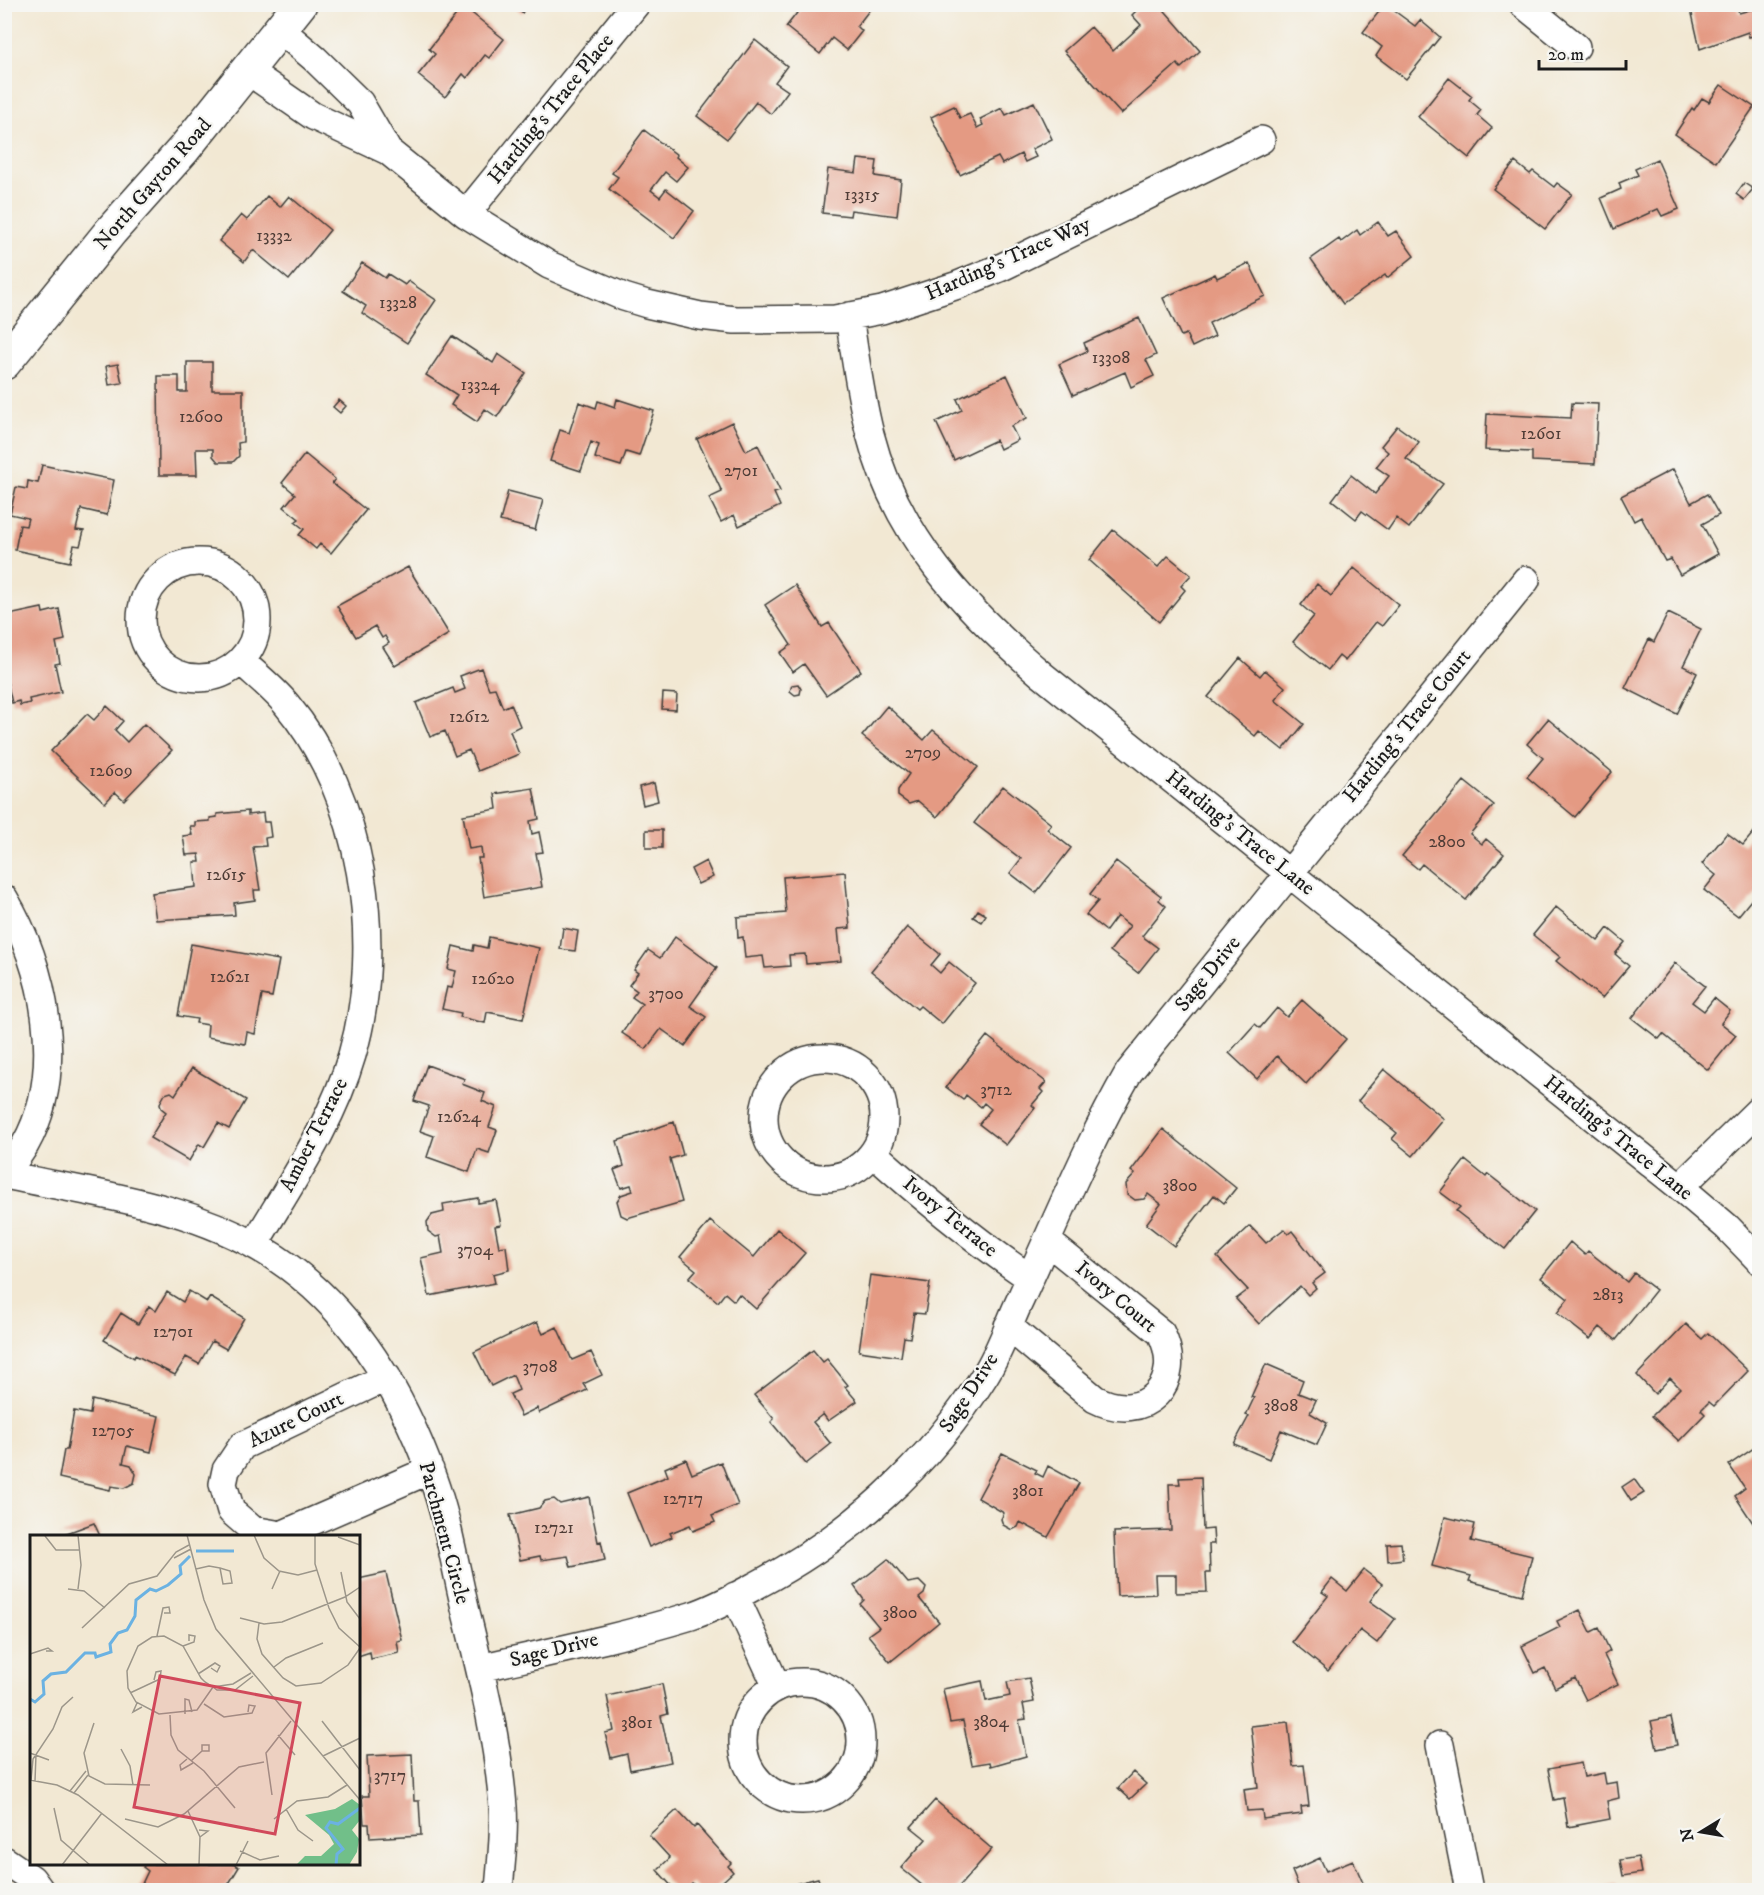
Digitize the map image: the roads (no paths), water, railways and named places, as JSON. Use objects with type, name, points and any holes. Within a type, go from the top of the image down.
[{"type":"street","name":"Harding's Trace Place","points":[[466,214],[636,4]]},
{"type":"street","points":[[1523,4],[1576,47]]},
{"type":"street","name":"Harding's Trace Way","points":[[290,17],[315,59],[360,104],[388,151]]},
{"type":"street","name":"North Gayton Road","points":[[4,363],[111,231],[184,149],[290,17]]},
{"type":"street","name":"Harding's Trace Way","points":[[248,71],[313,116],[388,151],[466,214],[549,265],[624,297],[647,304],[700,316],[735,320],[779,321],[849,316],[882,310],[985,274],[1262,140]]},
{"type":"street","name":"Harding's Trace Lane","points":[[849,316],[860,390],[870,436],[884,477],[915,539],[938,572],[989,629],[1033,668],[1680,1187],[1727,1227],[1760,1262]]},
{"type":"street","points":[[202,561],[218,564],[233,572],[245,584],[253,598],[257,614],[251,647],[241,661],[228,671],[213,677],[196,679],[180,676],[165,668],[153,656],[145,642],[141,617],[147,593],[157,580],[170,569],[185,563],[202,561]]},
{"type":"street","name":"Harding's Trace Court","points":[[1290,873],[1526,580]]},
{"type":"street","name":"Amber Terrace","points":[[241,661],[287,704],[305,729],[340,799],[360,866],[366,908],[368,952],[363,1000],[352,1055],[333,1104],[311,1149],[254,1245]]},
{"type":"street","name":"Sage Drive","points":[[480,1668],[692,1615],[735,1596],[796,1565],[833,1539],[875,1505],[915,1467],[935,1444],[986,1374],[1099,1124],[1129,1072],[1290,873]]},
{"type":"street","name":"Parchment Circle","points":[[4,898],[15,915],[33,960],[45,1010],[48,1038],[48,1068],[38,1112],[26,1143],[4,1175],[153,1205],[217,1226],[254,1245],[278,1260],[328,1302],[351,1326],[387,1377],[430,1470],[480,1668],[496,1748],[503,1809],[499,1890]]},
{"type":"street","points":[[814,1059],[845,1061],[859,1069],[879,1093],[884,1108],[883,1131],[873,1153],[849,1173],[834,1177],[804,1175],[789,1167],[778,1156],[765,1128],[764,1112],[775,1083],[799,1063],[814,1059]]},
{"type":"street","points":[[1680,1187],[1760,1109]]},
{"type":"street","name":"Ivory Terrace","points":[[873,1153],[919,1195],[1030,1278]]},
{"type":"street","name":"Ivory Court","points":[[1008,1326],[1095,1399],[1108,1406],[1123,1408],[1137,1406],[1151,1400],[1161,1389],[1168,1376],[1170,1361],[1168,1347],[1161,1334],[1047,1241]]},
{"type":"street","name":"Azure Court","points":[[387,1377],[242,1446],[225,1470],[223,1484],[231,1512],[253,1530],[281,1535],[430,1470]]},
{"type":"street","points":[[735,1596],[777,1687]]},
{"type":"street","points":[[807,1682],[822,1685],[836,1693],[856,1716],[861,1731],[858,1762],[840,1787],[827,1795],[797,1800],[782,1797],[768,1790],[748,1766],[743,1736],[747,1720],[754,1707],[777,1687],[807,1682]]},
{"type":"street","points":[[1440,1745],[1469,1890]]},
{"type":"street","points":[[4,1860],[32,1880],[40,1890]]}]
